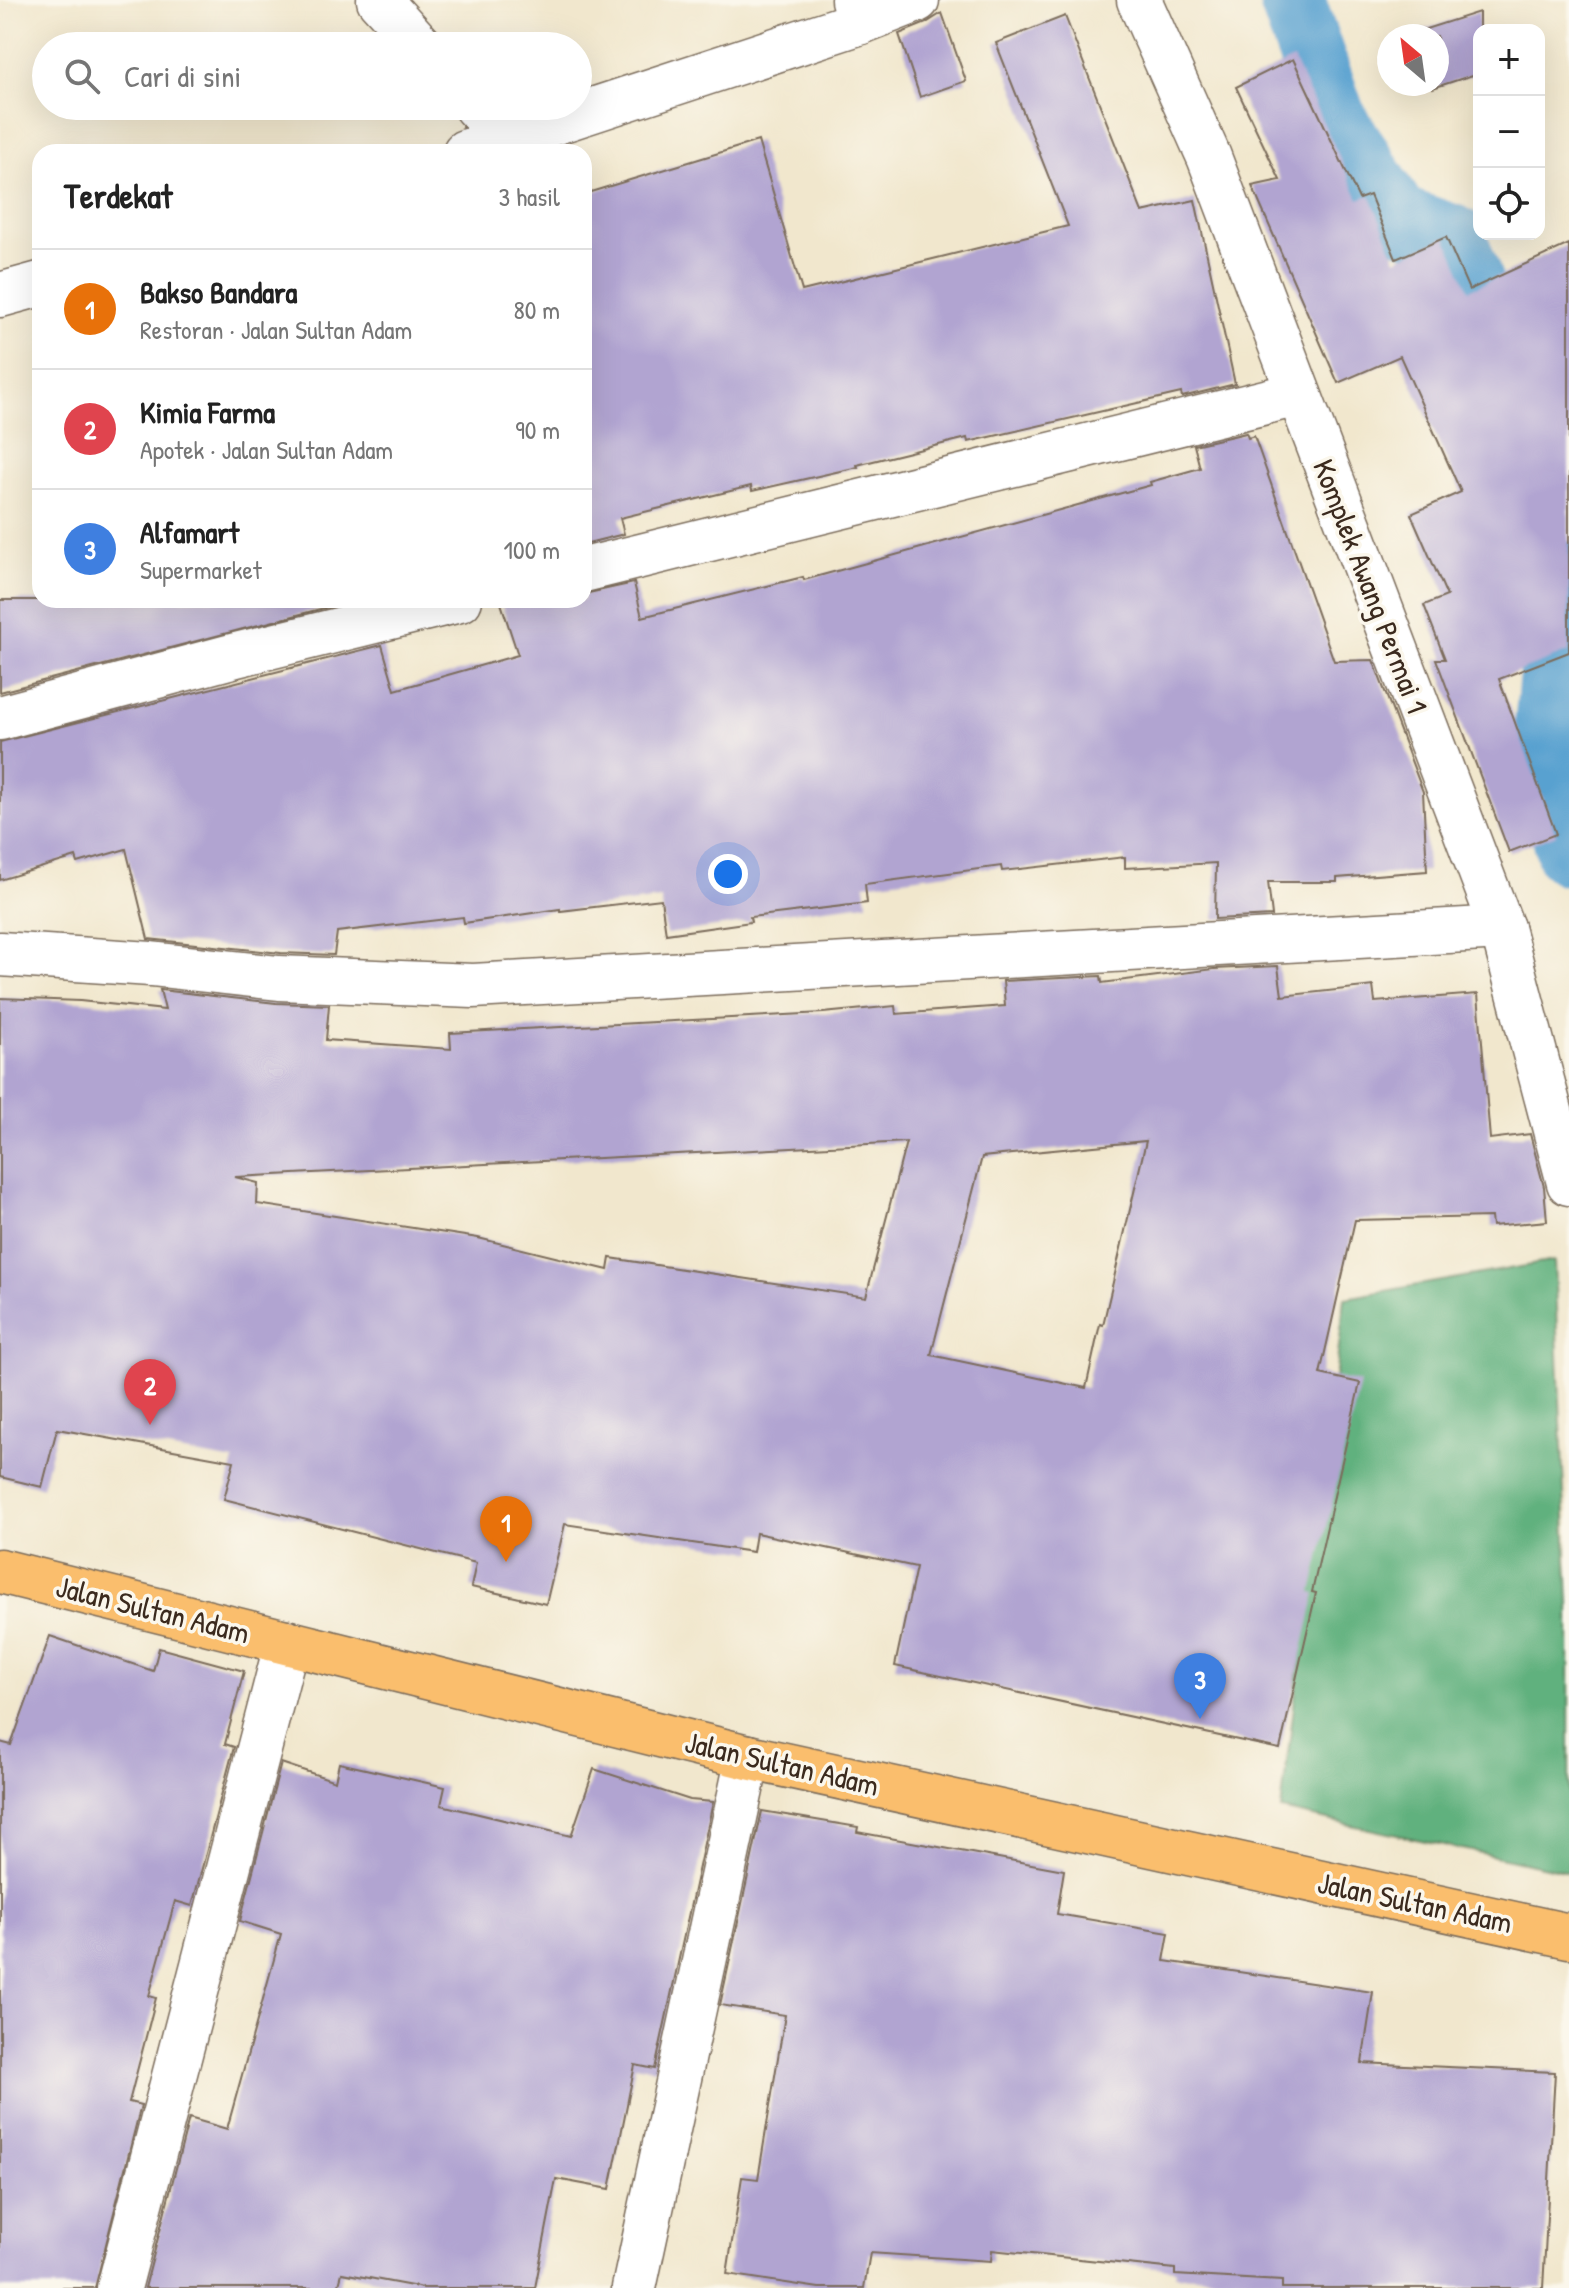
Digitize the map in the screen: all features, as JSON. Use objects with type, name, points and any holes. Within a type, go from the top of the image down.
[{"type":"main road","name":"Jalan Sultan Adam","points":[[0,1571],[748,1757],[1569,1936]]},
{"type":"street","points":[[379,0],[408,32]]},
{"type":"street","points":[[592,106],[857,11],[917,0]]},
{"type":"street","name":"Komplek Awang Permai 1","points":[[1139,0],[1209,157],[1502,928],[1569,1183]]},
{"type":"street","points":[[479,120],[485,144]]},
{"type":"street","points":[[488,144],[554,120]]},
{"type":"street","points":[[0,295],[32,286]]},
{"type":"street","points":[[592,568],[1298,394]]},
{"type":"street","points":[[0,718],[427,608]]},
{"type":"street","points":[[0,954],[151,964],[279,978],[473,986],[1502,928]]},
{"type":"street","points":[[119,2288],[287,1642]]},
{"type":"street","points":[[634,2288],[748,1757]]},
{"type":"green space","points":[[1554,1261],[1569,1607],[1569,1872],[1281,1810],[1345,1298]]},
{"type":"building","points":[[1479,12],[1479,24],[1473,24],[1473,75],[1449,83],[1449,24],[1441,24]]},
{"type":"building","points":[[942,13],[966,81],[920,97],[899,34]]},
{"type":"building","points":[[1065,16],[1142,212],[1195,200],[1235,384],[1182,397],[1181,393],[968,442],[967,438],[858,467],[752,491],[751,486],[620,518],[624,534],[592,542],[592,192],[758,141],[802,291],[1068,226],[996,43]]},
{"type":"building","points":[[1293,59],[1359,199],[1370,195],[1396,259],[1446,237],[1469,290],[1569,244],[1569,652],[1499,679],[1556,834],[1509,852],[1436,659],[1445,659],[1424,605],[1447,596],[1411,514],[1461,492],[1400,356],[1338,383],[1252,186],[1280,180],[1236,87]]},
{"type":"building","points":[[1246,433],[1248,438],[1254,436],[1334,661],[1373,660],[1423,792],[1427,871],[1337,878],[1337,882],[1268,882],[1272,916],[1215,919],[1216,863],[1125,868],[1125,857],[1002,871],[1001,866],[865,884],[867,903],[750,917],[751,922],[666,934],[661,899],[464,923],[463,917],[337,932],[334,955],[281,953],[148,939],[126,849],[78,863],[76,857],[0,880],[0,742],[382,645],[395,690],[518,655],[503,608],[592,608],[592,592],[634,583],[642,617],[803,577],[804,580],[1151,485],[1150,482],[1200,468],[1194,445]]},
{"type":"building","points":[[0,600],[32,600],[32,608],[324,608],[0,692]]},
{"type":"building","points":[[1278,966],[1282,996],[1373,986],[1375,1002],[1478,994],[1490,1139],[1530,1134],[1544,1187],[1547,1221],[1492,1226],[1491,1217],[1355,1220],[1320,1374],[1360,1383],[1280,1749],[895,1666],[916,1567],[756,1533],[753,1552],[565,1524],[546,1604],[471,1587],[476,1563],[224,1499],[234,1461],[57,1429],[42,1487],[0,1477],[0,998],[80,1001],[165,1010],[160,990],[276,1003],[329,1005],[326,1040],[451,1049],[450,1033],[823,1013],[895,1006],[896,1014],[1005,1006],[1003,981],[1101,976],[1102,983],[1214,969]],"holes":[[[1146,1141],[1086,1388],[931,1355],[982,1157]],[[906,1142],[866,1297],[610,1258],[608,1270],[478,1238],[257,1204],[258,1183],[235,1177]]]},
{"type":"building","points":[[50,1636],[153,1671],[159,1648],[244,1671],[225,1744],[234,1747],[192,1906],[175,1901],[149,1996],[156,1998],[129,2102],[141,2105],[95,2288],[0,2288],[0,1742],[11,1745]]},
{"type":"building","points":[[281,1763],[335,1781],[339,1763],[445,1787],[441,1805],[571,1836],[594,1769],[690,1800],[713,1802],[655,2069],[635,2065],[610,2189],[556,2179],[535,2288],[423,2288],[342,2273],[338,2288],[145,2288],[189,2118],[227,2129],[281,1934],[240,1921]]},
{"type":"building","points":[[762,1811],[858,1827],[857,1832],[1064,1870],[1057,1914],[1169,1933],[1164,1961],[1373,1992],[1362,2063],[1555,2072],[1543,2288],[1282,2288],[1282,2281],[1175,2275],[1175,2269],[992,2250],[991,2261],[870,2253],[864,2288],[819,2288],[727,2274],[742,2177],[758,2179],[785,2015],[720,2005]]},
{"type":"waterway","points":[[1292,0],[1333,117],[1397,218],[1454,238],[1480,308],[1512,370]]},
{"type":"waterway","points":[[1551,569],[1558,610],[1545,749],[1569,853]]},
{"type":"place","name":"Kimia Farma","points":[[150,1425]]},
{"type":"place","name":"Bakso Bandara","points":[[506,1562]]},
{"type":"place","name":"Alfamart","points":[[1200,1719]]}]
